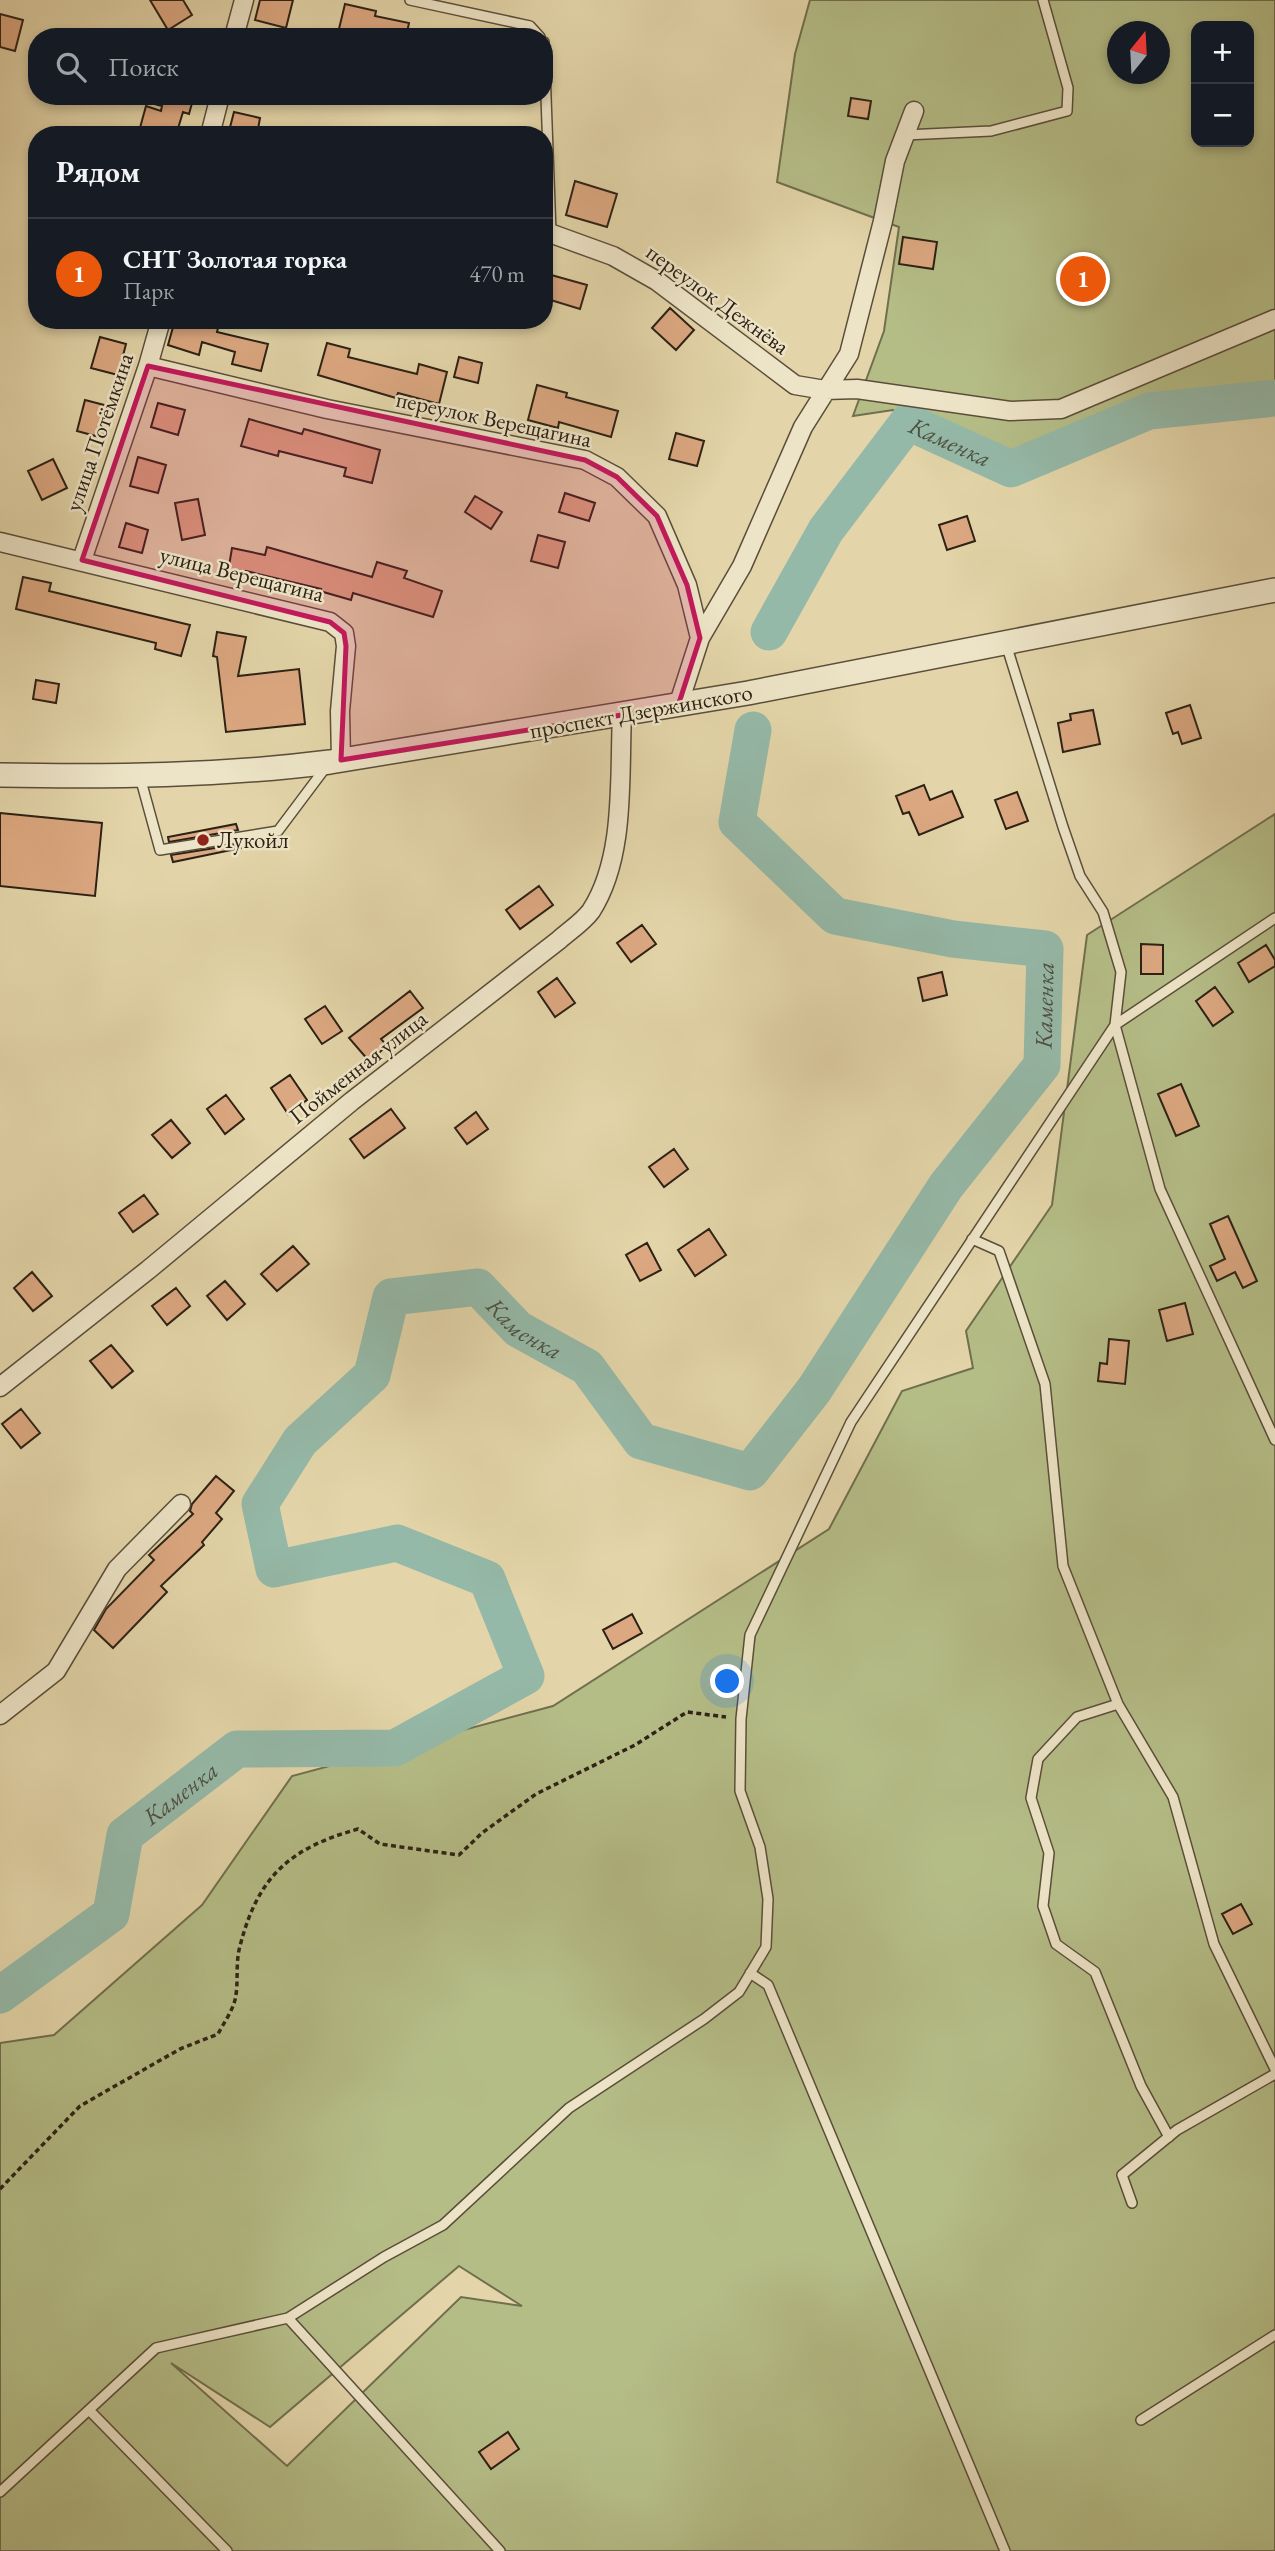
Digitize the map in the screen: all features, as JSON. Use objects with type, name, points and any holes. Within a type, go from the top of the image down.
[{"type":"street","points":[[236,28],[244,0]]},
{"type":"street","points":[[212,126],[217,105]]},
{"type":"street","points":[[678,706],[701,638],[742,566],[803,427],[849,354],[895,161],[914,111]]},
{"type":"street","name":"переулок Дежнёва","points":[[553,234],[613,256],[635,268],[657,281],[795,385],[825,390],[857,389],[1010,411],[1061,409],[1275,319]]},
{"type":"street","name":"улица Потёмкина","points":[[82,560],[148,366],[158,329]]},
{"type":"street","name":"переулок Верещагина","points":[[148,366],[327,409],[585,460],[617,477],[657,516],[687,584],[701,638]]},
{"type":"street","name":"улица Верещагина","points":[[0,542],[330,622],[344,633],[346,646],[336,761]]},
{"type":"street","name":"проспект Дзержинского","points":[[0,775],[140,777],[270,769],[336,761],[678,706],[1275,590]]},
{"type":"street","name":"Пойменная улица","points":[[0,1387],[148,1270],[352,1101],[559,940],[589,913],[603,887],[613,848],[622,715]]},
{"type":"street","points":[[0,1715],[56,1671],[117,1569],[181,1504]]},
{"type":"lane","points":[[410,0],[532,28]]},
{"type":"lane","points":[[905,135],[991,131],[1067,111],[1069,88],[1043,0]]},
{"type":"lane","points":[[545,105],[545,126]]},
{"type":"lane","points":[[1006,643],[1080,876],[1103,912],[1121,972],[1115,1025],[1160,1189],[1275,1440]]},
{"type":"lane","points":[[140,777],[160,850],[278,831],[336,761]]},
{"type":"lane","points":[[0,2492],[156,2348],[288,2318],[384,2257],[443,2225],[569,2108],[704,2019],[739,1992],[766,1947],[768,1899],[760,1847],[740,1791],[741,1720],[750,1635],[851,1422],[1115,1025],[1275,918]]},
{"type":"lane","points":[[972,1239],[999,1251],[1045,1384],[1063,1566],[1118,1704],[1173,1797],[1214,1944],[1275,2069]]},
{"type":"lane","points":[[1118,1704],[1077,1717],[1038,1759],[1031,1798],[1049,1853],[1042,1906],[1056,1944],[1095,1972],[1141,2086],[1169,2137]]},
{"type":"lane","points":[[750,1973],[768,1985],[1005,2551]]},
{"type":"lane","points":[[1132,2203],[1122,2175],[1169,2137],[1275,2074]]},
{"type":"lane","points":[[288,2318],[500,2551]]},
{"type":"lane","points":[[1141,2420],[1275,2335]]},
{"type":"lane","points":[[89,2410],[227,2551]]},
{"type":"path","points":[[0,2189],[80,2106],[180,2049],[218,2034],[235,2001],[240,1947],[260,1894],[283,1863],[324,1839],[358,1829],[380,1844],[459,1855],[482,1833],[536,1794],[635,1745],[687,1712],[741,1720]]},
{"type":"highlighted area","points":[[148,366],[585,460],[617,477],[657,516],[687,585],[700,638],[678,706],[341,760],[346,646],[344,633],[330,622],[82,560]]},
{"type":"green space","points":[[810,0],[1275,0],[1275,384],[1006,473],[893,410],[853,416],[884,331],[899,227],[777,182],[795,54]]},
{"type":"green space","points":[[1275,814],[1275,2551],[0,2551],[0,2043],[54,2035],[202,1905],[292,1776],[553,1706],[829,1529],[902,1391],[973,1368],[966,1331],[1052,1205],[1087,935]],"holes":[[[459,2266],[522,2306],[461,2297],[287,2466],[171,2363],[270,2427]]]},
{"type":"building","points":[[150,0],[183,0],[192,15],[167,28]]},
{"type":"building","points":[[260,0],[293,0],[286,28],[255,20]]},
{"type":"building","points":[[345,4],[376,11],[375,16],[409,23],[408,28],[339,28]]},
{"type":"building","points":[[0,14],[23,20],[15,51],[0,47]]},
{"type":"building","points":[[851,98],[871,101],[868,119],[848,116]]},
{"type":"building","points":[[158,105],[192,105],[189,114],[183,112],[179,126],[140,126],[146,106],[161,111],[162,106]]},
{"type":"building","points":[[234,112],[260,118],[259,126],[230,126]]},
{"type":"building","points":[[575,181],[617,194],[607,227],[566,215]]},
{"type":"building","points":[[903,237],[937,242],[933,269],[899,264]]},
{"type":"building","points":[[553,276],[587,285],[580,309],[553,301]]},
{"type":"building","points":[[670,308],[694,330],[676,350],[652,328]]},
{"type":"building","points":[[172,329],[218,329],[217,332],[268,344],[261,371],[232,364],[235,352],[202,342],[199,355],[168,345]]},
{"type":"building","points":[[100,337],[126,344],[118,375],[91,368]]},
{"type":"building","points":[[327,343],[350,349],[348,357],[417,374],[419,364],[447,372],[439,404],[398,393],[396,398],[318,375]]},
{"type":"building","points":[[459,357],[482,363],[478,383],[454,377]]},
{"type":"building","points":[[537,385],[567,393],[566,397],[618,411],[611,437],[559,422],[558,428],[528,420]]},
{"type":"building","points":[[85,400],[112,407],[103,438],[77,431]]},
{"type":"building","points":[[158,403],[185,410],[178,435],[151,427]]},
{"type":"building","points":[[249,419],[302,434],[304,429],[380,450],[372,483],[344,476],[346,468],[279,451],[278,456],[241,446]]},
{"type":"building","points":[[676,433],[704,441],[697,466],[669,459]]},
{"type":"building","points":[[138,457],[166,465],[158,493],[130,486]]},
{"type":"building","points":[[53,459],[67,488],[42,500],[28,471]]},
{"type":"building","points":[[565,493],[595,503],[589,521],[559,512]]},
{"type":"building","points":[[475,496],[502,512],[491,529],[465,512]]},
{"type":"building","points":[[198,499],[205,535],[182,540],[175,503]]},
{"type":"building","points":[[967,516],[975,541],[947,550],[939,525]]},
{"type":"building","points":[[126,523],[148,530],[142,553],[119,547]]},
{"type":"building","points":[[538,535],[565,542],[558,568],[531,561]]},
{"type":"building","points":[[267,547],[372,577],[377,562],[407,571],[404,578],[442,591],[433,617],[353,593],[351,600],[320,591],[321,589],[246,571],[245,575],[228,572],[232,548],[265,555]]},
{"type":"building","points":[[23,577],[51,583],[49,591],[190,625],[181,656],[155,649],[156,643],[16,609]]},
{"type":"building","points":[[217,632],[246,637],[238,676],[299,669],[305,724],[226,732],[217,657],[213,656]]},
{"type":"building","points":[[36,680],[59,684],[56,703],[33,699]]},
{"type":"building","points":[[1190,705],[1201,738],[1182,744],[1178,732],[1173,734],[1166,713]]},
{"type":"building","points":[[1093,710],[1100,744],[1063,752],[1058,723],[1071,720],[1070,714]]},
{"type":"building","points":[[924,785],[930,800],[952,791],[963,817],[919,835],[909,812],[903,814],[896,796]]},
{"type":"building","points":[[1017,792],[1028,821],[1006,829],[995,800]]},
{"type":"building","points":[[0,813],[102,823],[95,896],[0,886]]},
{"type":"building","points":[[236,824],[238,830],[169,842],[168,837]]},
{"type":"building","points":[[240,844],[241,848],[173,862],[171,855]]},
{"type":"building","points":[[539,886],[553,905],[520,929],[506,910]]},
{"type":"building","points":[[642,925],[656,944],[631,962],[617,943]]},
{"type":"building","points":[[1141,944],[1163,945],[1163,974],[1141,974]]},
{"type":"building","points":[[1266,945],[1275,960],[1275,966],[1249,982],[1238,963]]},
{"type":"building","points":[[942,972],[947,995],[923,1001],[918,978]]},
{"type":"building","points":[[557,978],[575,1003],[555,1017],[538,992]]},
{"type":"building","points":[[1215,987],[1233,1012],[1213,1026],[1196,1001]]},
{"type":"building","points":[[410,991],[423,1008],[381,1039],[387,1046],[369,1061],[349,1038]]},
{"type":"building","points":[[325,1006],[342,1031],[322,1044],[305,1019]]},
{"type":"building","points":[[290,1075],[307,1100],[288,1114],[271,1088]]},
{"type":"building","points":[[1181,1084],[1199,1126],[1176,1136],[1158,1094]]},
{"type":"building","points":[[226,1095],[244,1119],[225,1134],[207,1109]]},
{"type":"building","points":[[391,1109],[405,1128],[364,1158],[350,1139]]},
{"type":"building","points":[[476,1112],[488,1129],[467,1144],[455,1128]]},
{"type":"building","points":[[171,1120],[190,1143],[172,1158],[152,1135]]},
{"type":"building","points":[[674,1149],[688,1169],[664,1187],[649,1167]]},
{"type":"building","points":[[144,1195],[158,1214],[133,1232],[119,1213]]},
{"type":"building","points":[[1228,1216],[1257,1281],[1243,1288],[1235,1272],[1217,1281],[1210,1266],[1225,1259],[1210,1224]]},
{"type":"building","points":[[709,1229],[726,1255],[695,1276],[678,1250]]},
{"type":"building","points":[[647,1243],[661,1270],[640,1281],[626,1255]]},
{"type":"building","points":[[293,1246],[309,1264],[277,1291],[261,1274]]},
{"type":"building","points":[[32,1272],[52,1296],[33,1311],[14,1288]]},
{"type":"building","points":[[225,1281],[245,1304],[227,1320],[207,1296]]},
{"type":"building","points":[[176,1288],[190,1306],[167,1325],[152,1306]]},
{"type":"building","points":[[1185,1303],[1193,1334],[1167,1341],[1159,1310]]},
{"type":"building","points":[[1109,1339],[1129,1341],[1125,1384],[1098,1381],[1100,1363],[1107,1364]]},
{"type":"building","points":[[111,1345],[133,1371],[112,1388],[90,1361]]},
{"type":"building","points":[[21,1409],[40,1433],[21,1448],[2,1424]]},
{"type":"building","points":[[216,1476],[234,1491],[216,1513],[222,1519],[202,1542],[204,1545],[161,1586],[167,1592],[113,1648],[94,1630],[106,1609],[154,1560],[149,1555],[193,1514],[190,1511],[192,1504]]},
{"type":"building","points":[[632,1614],[642,1633],[613,1649],[603,1630]]},
{"type":"building","points":[[1241,1904],[1252,1924],[1233,1934],[1222,1914]]},
{"type":"building","points":[[508,2432],[519,2449],[491,2469],[479,2452]]},
{"type":"waterway","name":"Каменка","points":[[769,632],[826,530],[908,422],[1011,469],[1149,411],[1275,398]]},
{"type":"waterway","name":"Каменка","points":[[0,1995],[111,1914],[125,1835],[237,1749],[395,1748],[526,1676],[487,1579],[397,1543],[274,1569],[260,1504],[300,1441],[372,1375],[391,1297],[478,1287],[518,1329],[587,1367],[641,1441],[750,1472],[814,1390],[946,1186],[1042,1065],[1045,949],[953,939],[835,916],[737,822],[753,730]]},
{"type":"place","name":"СНТ Золотая горка","points":[[1083,279]]},
{"type":"place","name":"Лукойл","points":[[203,840]]}]
